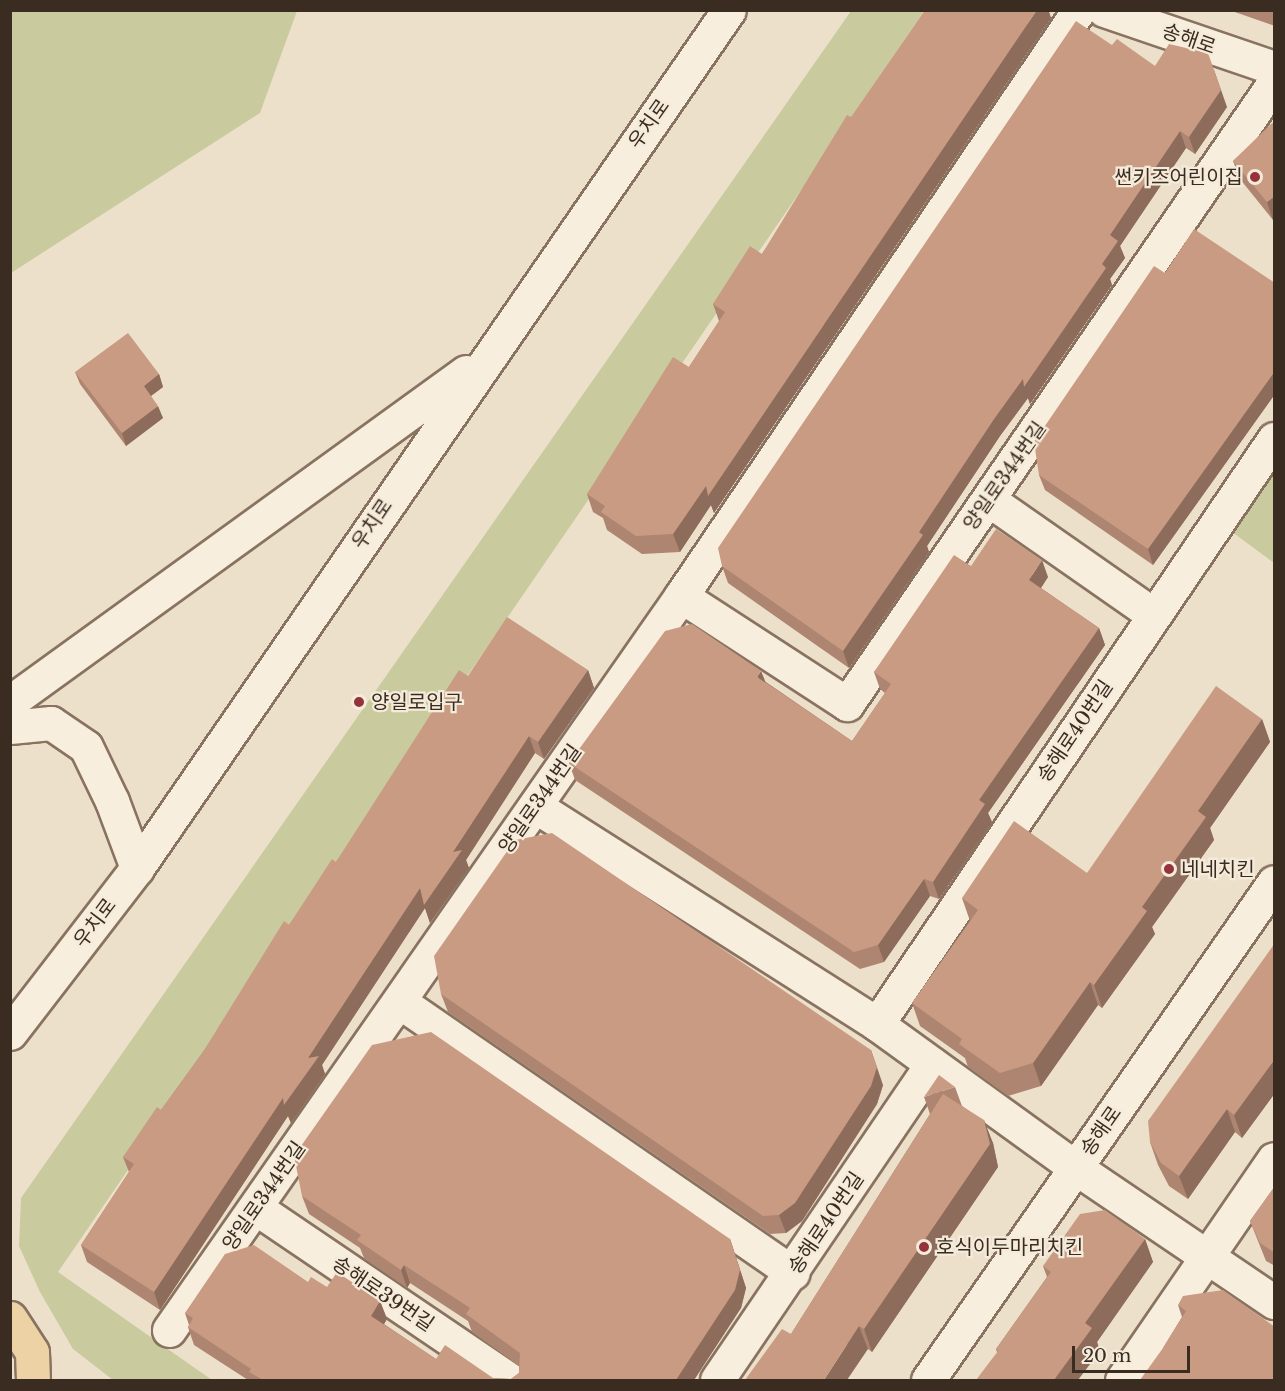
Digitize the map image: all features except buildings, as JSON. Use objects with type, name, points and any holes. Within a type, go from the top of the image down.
[{"type":"main road","points":[[10,1318],[32,1352],[33,1380]]},
{"type":"street","name":"우치로","points":[[10,1033],[137,868],[487,357],[729,10]]},
{"type":"street","name":"양일로344번길","points":[[169,1330],[400,1002],[681,596],[1078,10]]},
{"type":"street","name":"송해로","points":[[1104,10],[1275,69]]},
{"type":"street","name":"양일로344번길","points":[[681,596],[847,705],[1275,83]]},
{"type":"street","points":[[10,702],[487,357]]},
{"type":"street","name":"송해로40번길","points":[[877,1024],[1275,439]]},
{"type":"street","points":[[989,500],[1154,615]]},
{"type":"street","points":[[10,727],[51,723],[86,747],[112,801],[137,868]]},
{"type":"street","points":[[535,806],[877,1024],[1076,1167],[1275,1302]]},
{"type":"street","name":"송해로","points":[[928,1380],[1275,882]]},
{"type":"street","points":[[400,1002],[793,1273]]},
{"type":"street","name":"송해로40번길","points":[[717,1380],[793,1273],[932,1064]]},
{"type":"street","points":[[1122,1380],[1275,1160]]},
{"type":"street","name":"송해로39번길","points":[[256,1208],[510,1380]]},
{"type":"green space","points":[[11,10],[297,11],[260,113],[11,273]]},
{"type":"green space","points":[[851,11],[924,11],[58,1272],[212,1380],[113,1380],[73,1349],[40,1292],[19,1246],[21,1198]]},
{"type":"green space","points":[[1274,473],[1274,563],[1232,532]]},
{"type":"place","name":"썬키즈어린이집","points":[[1255,177]]},
{"type":"place","name":"양일로입구","points":[[359,702]]},
{"type":"place","name":"네네치킨","points":[[1169,869]]},
{"type":"place","name":"호식이두마리치킨","points":[[924,1247]]}]
